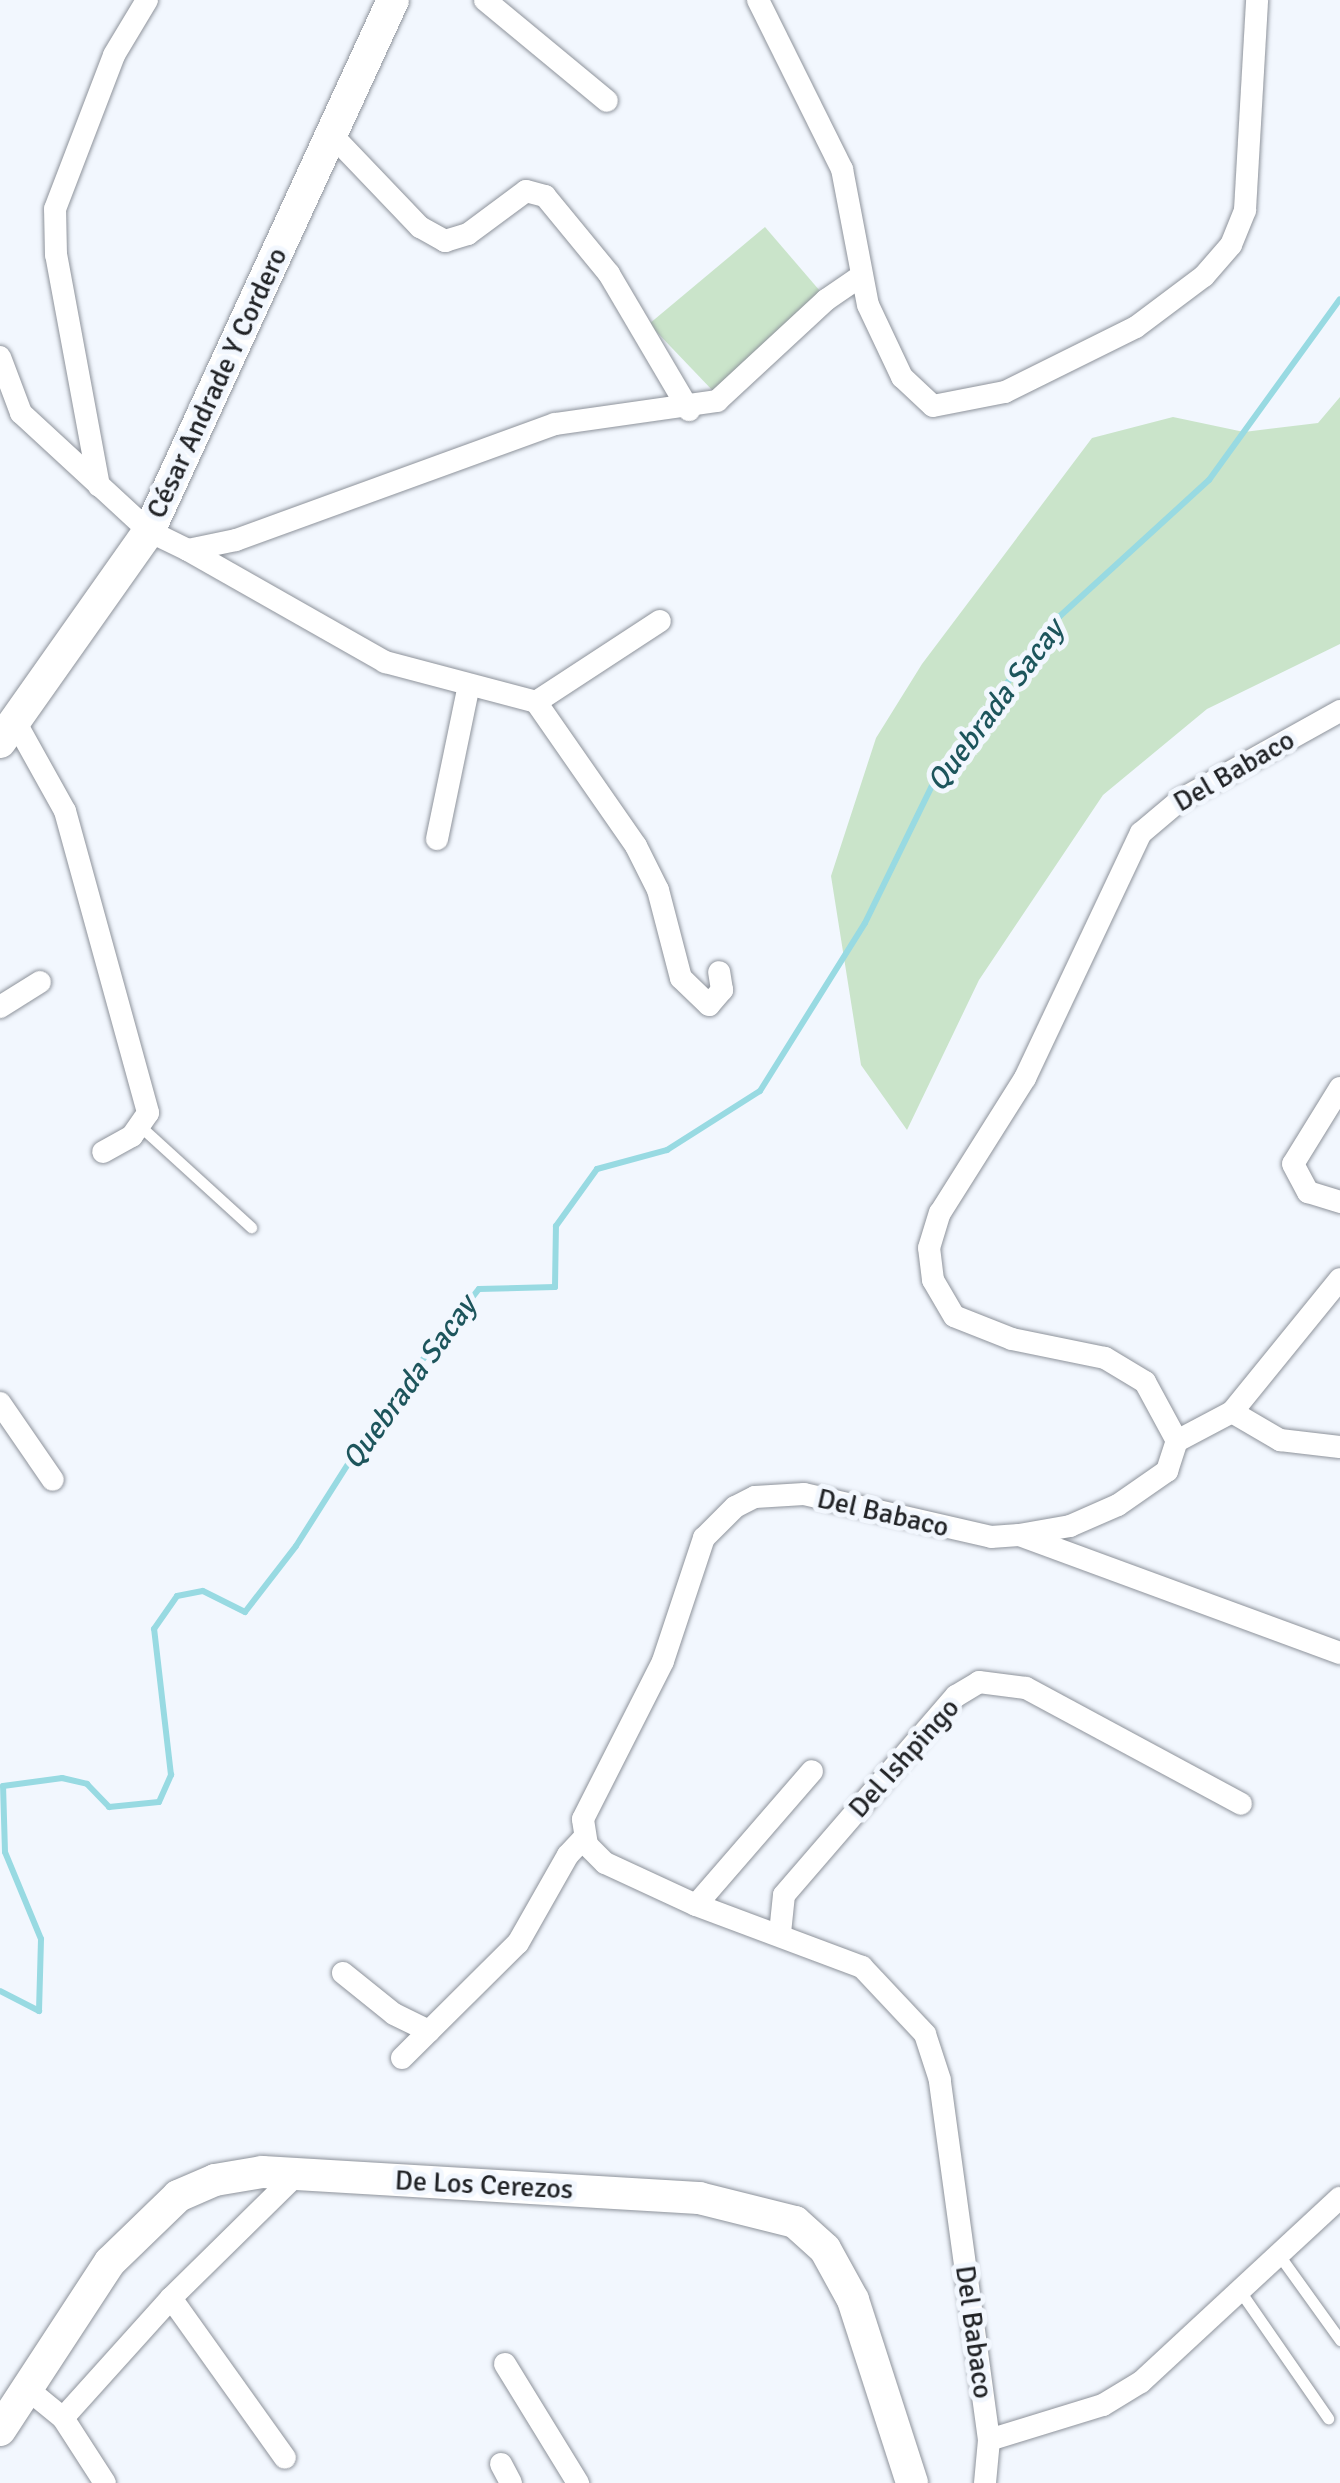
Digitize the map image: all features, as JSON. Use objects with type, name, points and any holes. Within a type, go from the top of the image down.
[{"type":"street","points":[[99,486],[56,255],[55,209],[107,72],[147,0]]},
{"type":"street","name":"César Andrade Y Cordero","points":[[8,732],[149,531],[394,0]]},
{"type":"street","points":[[484,0],[607,101]]},
{"type":"street","points":[[758,0],[842,169],[861,276],[902,377],[933,406],[1005,392],[1166,307],[1231,246],[1245,210],[1257,0]]},
{"type":"street","points":[[331,134],[420,227],[445,241],[468,234],[526,191],[545,196],[609,274],[689,410]]},
{"type":"street","points":[[188,550],[236,540],[555,424],[689,410],[718,401],[747,379],[826,300],[861,276]]},
{"type":"street","points":[[0,357],[21,413],[149,531],[385,662],[468,689],[536,702],[660,621]]},
{"type":"street","points":[[437,839],[468,689]]},
{"type":"street","points":[[536,702],[636,846],[658,890],[681,978],[709,1005],[722,990],[719,972]]},
{"type":"street","name":"Del Babaco","points":[[985,2483],[989,2440],[940,2080],[925,2034],[862,1967],[780,1932],[696,1906],[606,1863],[584,1838],[583,1819],[663,1661],[704,1538],[717,1518],[755,1497],[792,1494],[991,1537],[1019,1535],[1070,1526],[1118,1506],[1166,1470],[1178,1441],[1145,1382],[1104,1358],[1012,1339],[954,1316],[933,1280],[928,1248],[940,1213],[1025,1078],[1141,834],[1180,800],[1340,711]]},
{"type":"street","points":[[8,732],[65,811],[148,1113],[141,1127],[103,1152]]},
{"type":"street","points":[[0,1007],[40,982]]},
{"type":"street","points":[[1340,1088],[1293,1164],[1308,1192],[1340,1202]]},
{"type":"street","points":[[1178,1441],[1232,1412],[1340,1280]]},
{"type":"street","points":[[0,1403],[53,1480]]},
{"type":"street","points":[[1232,1412],[1280,1440],[1340,1447]]},
{"type":"street","points":[[1019,1535],[1340,1653]]},
{"type":"street","name":"Del Ishpingo","points":[[780,1932],[784,1894],[956,1696],[980,1682],[1026,1688],[1241,1804]]},
{"type":"street","points":[[696,1906],[812,1771]]},
{"type":"street","points":[[402,2058],[518,1943],[568,1854],[584,1838]]},
{"type":"street","points":[[342,1973],[394,2014],[429,2031]]},
{"type":"street","points":[[63,2418],[170,2298],[297,2174]]},
{"type":"street","name":"De Los Cerezos","points":[[0,2430],[110,2262],[178,2196],[215,2180],[297,2174],[699,2198],[795,2222],[825,2250],[853,2300],[912,2483]]},
{"type":"street","points":[[989,2440],[1103,2405],[1141,2382],[1340,2198]]},
{"type":"street","points":[[170,2298],[285,2458]]},
{"type":"street","points":[[505,2364],[578,2483]]},
{"type":"street","points":[[25,2388],[63,2418],[105,2483]]},
{"type":"lane","points":[[141,1127],[251,1227]]},
{"type":"lane","points":[[1279,2254],[1340,2340]]},
{"type":"lane","points":[[1240,2290],[1328,2418]]},
{"type":"green space","points":[[765,227],[820,291],[714,392],[649,324]]},
{"type":"green space","points":[[1340,397],[1340,644],[1207,709],[1103,795],[979,980],[907,1130],[861,1065],[831,876],[876,738],[922,664],[1092,438],[1173,417],[1244,432],[1318,423]]},
{"type":"waterway","name":"Quebrada Sacay","points":[[0,1991],[39,2011],[41,1939],[5,1852],[3,1786],[62,1778],[87,1784],[109,1807],[159,1802],[171,1775],[154,1629],[177,1596],[203,1591],[245,1612],[296,1546],[381,1412],[479,1289],[555,1287],[556,1226],[597,1169],[667,1150],[760,1091],[865,923],[941,767],[1060,616],[1209,480],[1340,299]]}]
